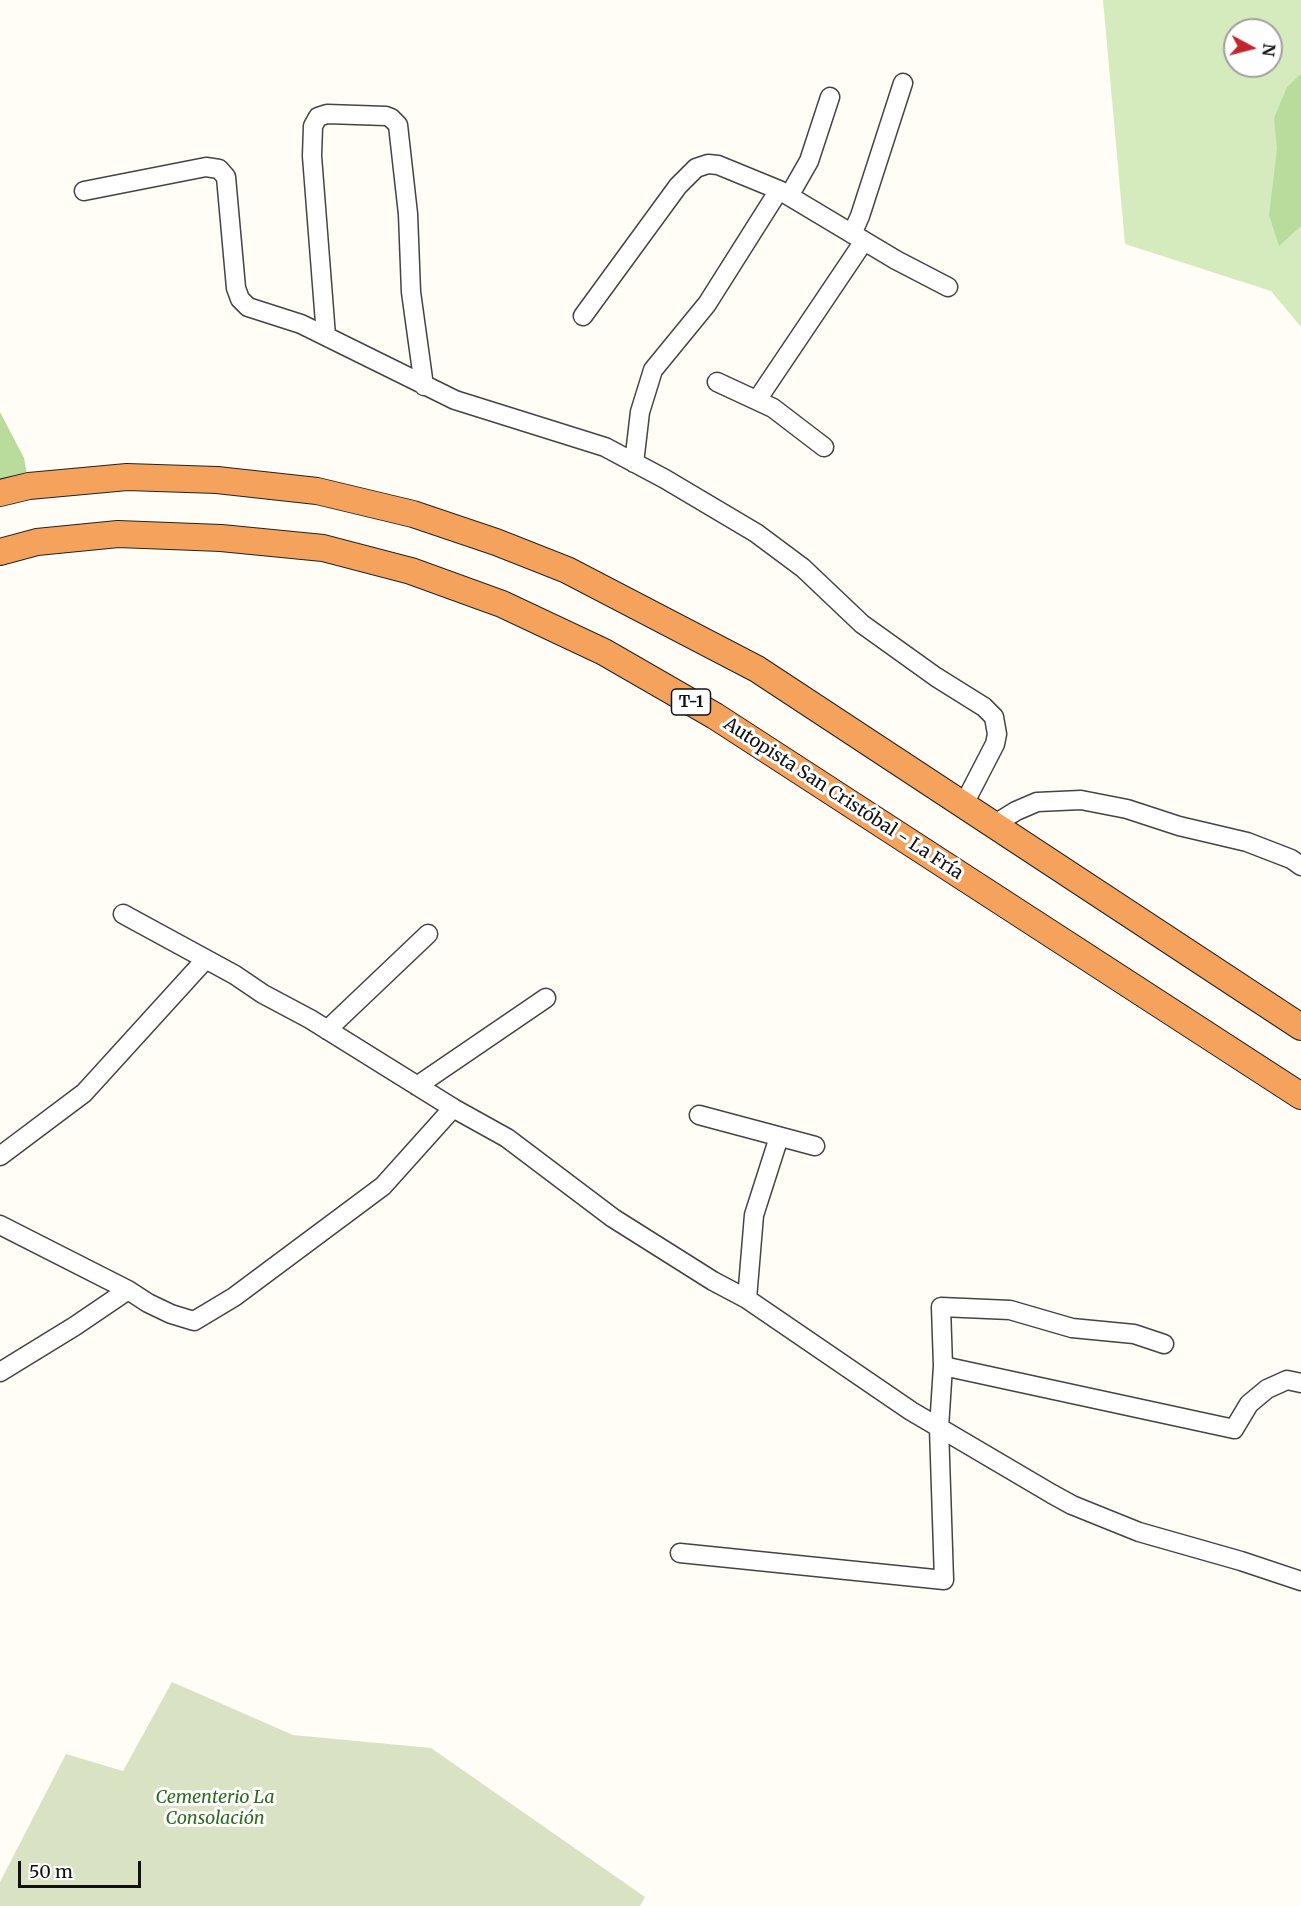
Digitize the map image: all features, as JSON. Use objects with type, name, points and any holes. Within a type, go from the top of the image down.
[{"type":"highway","points":[[0,494],[29,486],[127,477],[217,480],[316,491],[413,514],[496,542],[567,570],[757,669],[1301,1027]]},
{"type":"highway","name":"Autopista San Cristóbal - La Fría","points":[[0,552],[37,542],[118,534],[221,537],[312,547],[411,570],[502,604],[604,652],[715,716],[1301,1096]]},
{"type":"street","points":[[757,400],[858,237],[860,216],[903,83]]},
{"type":"street","points":[[634,463],[640,412],[653,370],[707,304],[809,161],[830,97]]},
{"type":"street","points":[[326,336],[312,156],[313,126],[318,117],[327,114],[386,116],[398,125],[408,214],[411,292],[424,386]]},
{"type":"street","points":[[583,316],[678,186],[696,168],[708,164],[718,165],[784,193],[948,286]]},
{"type":"street","points":[[84,191],[206,167],[219,170],[226,177],[236,288],[240,299],[248,307],[301,324],[424,386],[484,410],[605,447],[756,533],[802,568],[862,624],[936,677],[984,707],[994,717],[997,734],[995,744],[964,804]]},
{"type":"street","points":[[717,382],[783,415],[824,447]]},
{"type":"street","points":[[995,824],[1036,802],[1081,800],[1127,809],[1179,826],[1247,842],[1291,859],[1301,866]]},
{"type":"street","points":[[123,914],[235,975],[453,1108],[507,1138],[613,1218],[704,1276],[747,1299],[939,1428],[1072,1505],[1139,1532],[1301,1581]]},
{"type":"street","points":[[327,1030],[428,934]]},
{"type":"street","points":[[0,1156],[84,1093],[205,960]]},
{"type":"street","points":[[417,1086],[546,998]]},
{"type":"street","points":[[0,1225],[171,1314],[194,1321],[212,1312],[383,1186],[453,1108]]},
{"type":"street","points":[[699,1115],[815,1146]]},
{"type":"street","points":[[747,1299],[754,1215],[779,1137]]},
{"type":"street","points":[[0,1372],[128,1290]]},
{"type":"street","points":[[680,1553],[944,1580],[939,1428],[943,1366],[941,1307],[1010,1310],[1072,1328],[1134,1334],[1164,1344]]},
{"type":"street","points":[[943,1366],[1234,1429],[1249,1404],[1267,1389],[1287,1380],[1301,1383]]},
{"type":"green space","points":[[1103,0],[1301,0],[1301,327],[1271,291],[1125,244]]},
{"type":"green space","points":[[1301,74],[1301,226],[1279,246],[1269,215],[1277,149],[1274,118],[1287,87]]},
{"type":"green space","points":[[0,412],[24,458],[29,486],[0,493]]},
{"type":"green space","name":"Cementerio La Consolación","points":[[172,1682],[293,1735],[431,1748],[645,1897],[640,1906],[0,1906],[0,1882],[66,1754],[123,1771]]}]
